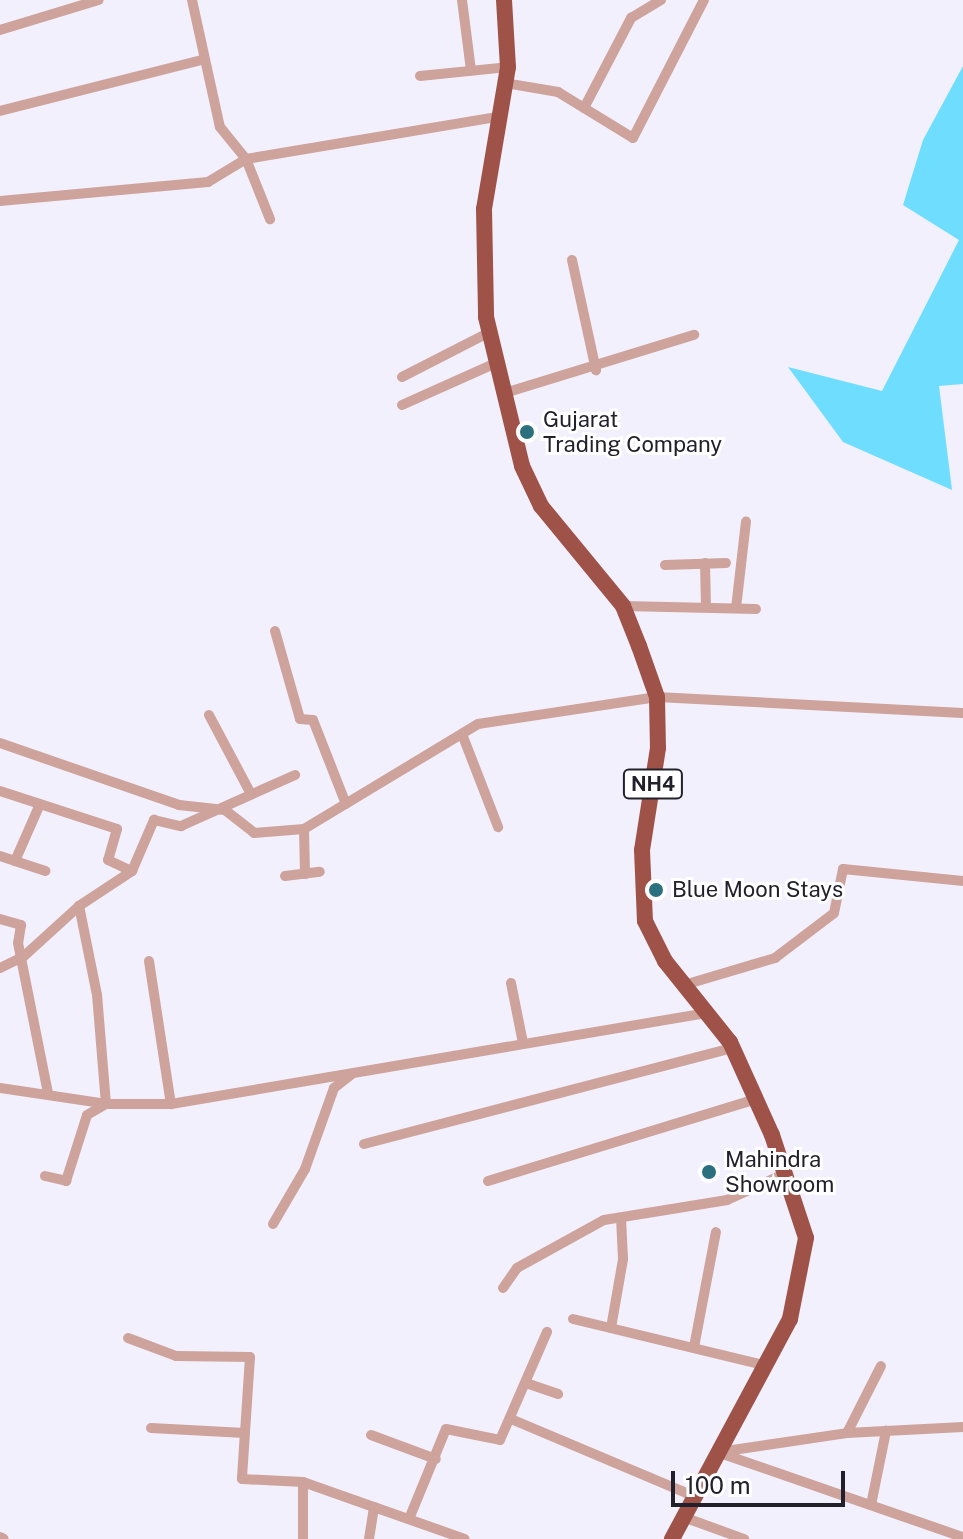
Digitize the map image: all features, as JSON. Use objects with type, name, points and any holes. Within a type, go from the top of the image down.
[{"type":"highway","name":"NH4","points":[[504,0],[506,75],[484,209],[490,332],[522,466],[541,506],[623,606],[657,697],[640,885],[645,921],[684,985],[733,1048],[757,1099],[806,1238],[802,1274],[767,1366],[717,1452],[686,1518],[672,1539]]},
{"type":"street","points":[[0,30],[99,0]]},
{"type":"street","points":[[192,0],[202,60],[220,127],[246,159],[270,219]]},
{"type":"street","points":[[462,0],[471,70]]},
{"type":"street","points":[[584,108],[631,18],[661,0]]},
{"type":"street","points":[[420,76],[471,70],[506,75],[558,92],[633,138],[704,0]]},
{"type":"street","points":[[0,111],[202,60]]},
{"type":"street","points":[[0,201],[208,182],[246,159],[498,117]]},
{"type":"street","points":[[572,260],[596,370]]},
{"type":"street","points":[[402,377],[490,332]]},
{"type":"street","points":[[505,393],[596,370],[694,335]]},
{"type":"street","points":[[402,405],[498,362]]},
{"type":"street","points":[[736,608],[746,522]]},
{"type":"street","points":[[705,563],[706,607]]},
{"type":"street","points":[[665,565],[726,563]]},
{"type":"street","points":[[623,606],[756,609]]},
{"type":"street","points":[[275,631],[300,719],[313,720],[346,804]]},
{"type":"street","points":[[0,743],[179,805],[225,810],[254,833],[304,829],[478,724],[657,697],[963,713]]},
{"type":"street","points":[[209,715],[250,792]]},
{"type":"street","points":[[462,734],[498,827]]},
{"type":"street","points":[[0,968],[23,957],[79,906],[132,871],[154,820],[181,826],[225,810],[250,792],[295,775]]},
{"type":"street","points":[[0,791],[117,829],[108,860],[132,871]]},
{"type":"street","points":[[15,861],[40,804]]},
{"type":"street","points":[[304,829],[305,874]]},
{"type":"street","points":[[0,856],[45,871]]},
{"type":"street","points":[[684,985],[775,958],[834,913],[843,869],[963,881]]},
{"type":"street","points":[[285,876],[320,872]]},
{"type":"street","points":[[79,906],[97,995],[106,1104]]},
{"type":"street","points":[[0,919],[21,925],[23,957],[48,1093]]},
{"type":"street","points":[[149,961],[171,1104]]},
{"type":"street","points":[[511,983],[523,1043]]},
{"type":"street","points":[[0,1088],[106,1104],[171,1104],[365,1068],[707,1013]]},
{"type":"street","points":[[364,1144],[733,1048]]},
{"type":"street","points":[[273,1224],[305,1169],[334,1088],[365,1068]]},
{"type":"street","points":[[488,1181],[757,1099]]},
{"type":"street","points":[[45,1176],[66,1181],[87,1115],[106,1104]]},
{"type":"street","points":[[503,1288],[517,1268],[621,1218],[727,1200],[784,1174]]},
{"type":"street","points":[[611,1328],[623,1259],[621,1218]]},
{"type":"street","points":[[694,1347],[716,1232]]},
{"type":"street","points":[[573,1319],[767,1366]]},
{"type":"street","points":[[409,1519],[446,1429],[500,1440],[547,1332]]},
{"type":"street","points":[[128,1338],[176,1356],[250,1357],[242,1479],[303,1482],[465,1539]]},
{"type":"street","points":[[847,1433],[881,1366]]},
{"type":"street","points":[[526,1383],[558,1394]]},
{"type":"street","points":[[511,1419],[696,1497]]},
{"type":"street","points":[[717,1452],[847,1433],[963,1427]]},
{"type":"street","points":[[151,1428],[245,1433]]},
{"type":"street","points":[[871,1505],[886,1431]]},
{"type":"street","points":[[371,1435],[436,1459]]},
{"type":"street","points":[[717,1452],[963,1537]]},
{"type":"street","points":[[303,1482],[303,1539]]},
{"type":"street","points":[[369,1539],[374,1507]]},
{"type":"street","points":[[686,1518],[744,1539]]},
{"type":"water","points":[[963,66],[963,384],[939,386],[952,490],[843,442],[788,367],[882,391],[959,240],[903,205],[923,140]]},
{"type":"place","name":"Gujarat Trading Company","points":[[527,432]]},
{"type":"place","name":"Blue Moon Stays","points":[[656,890]]},
{"type":"place","name":"Mahindra Showroom","points":[[709,1172]]}]
